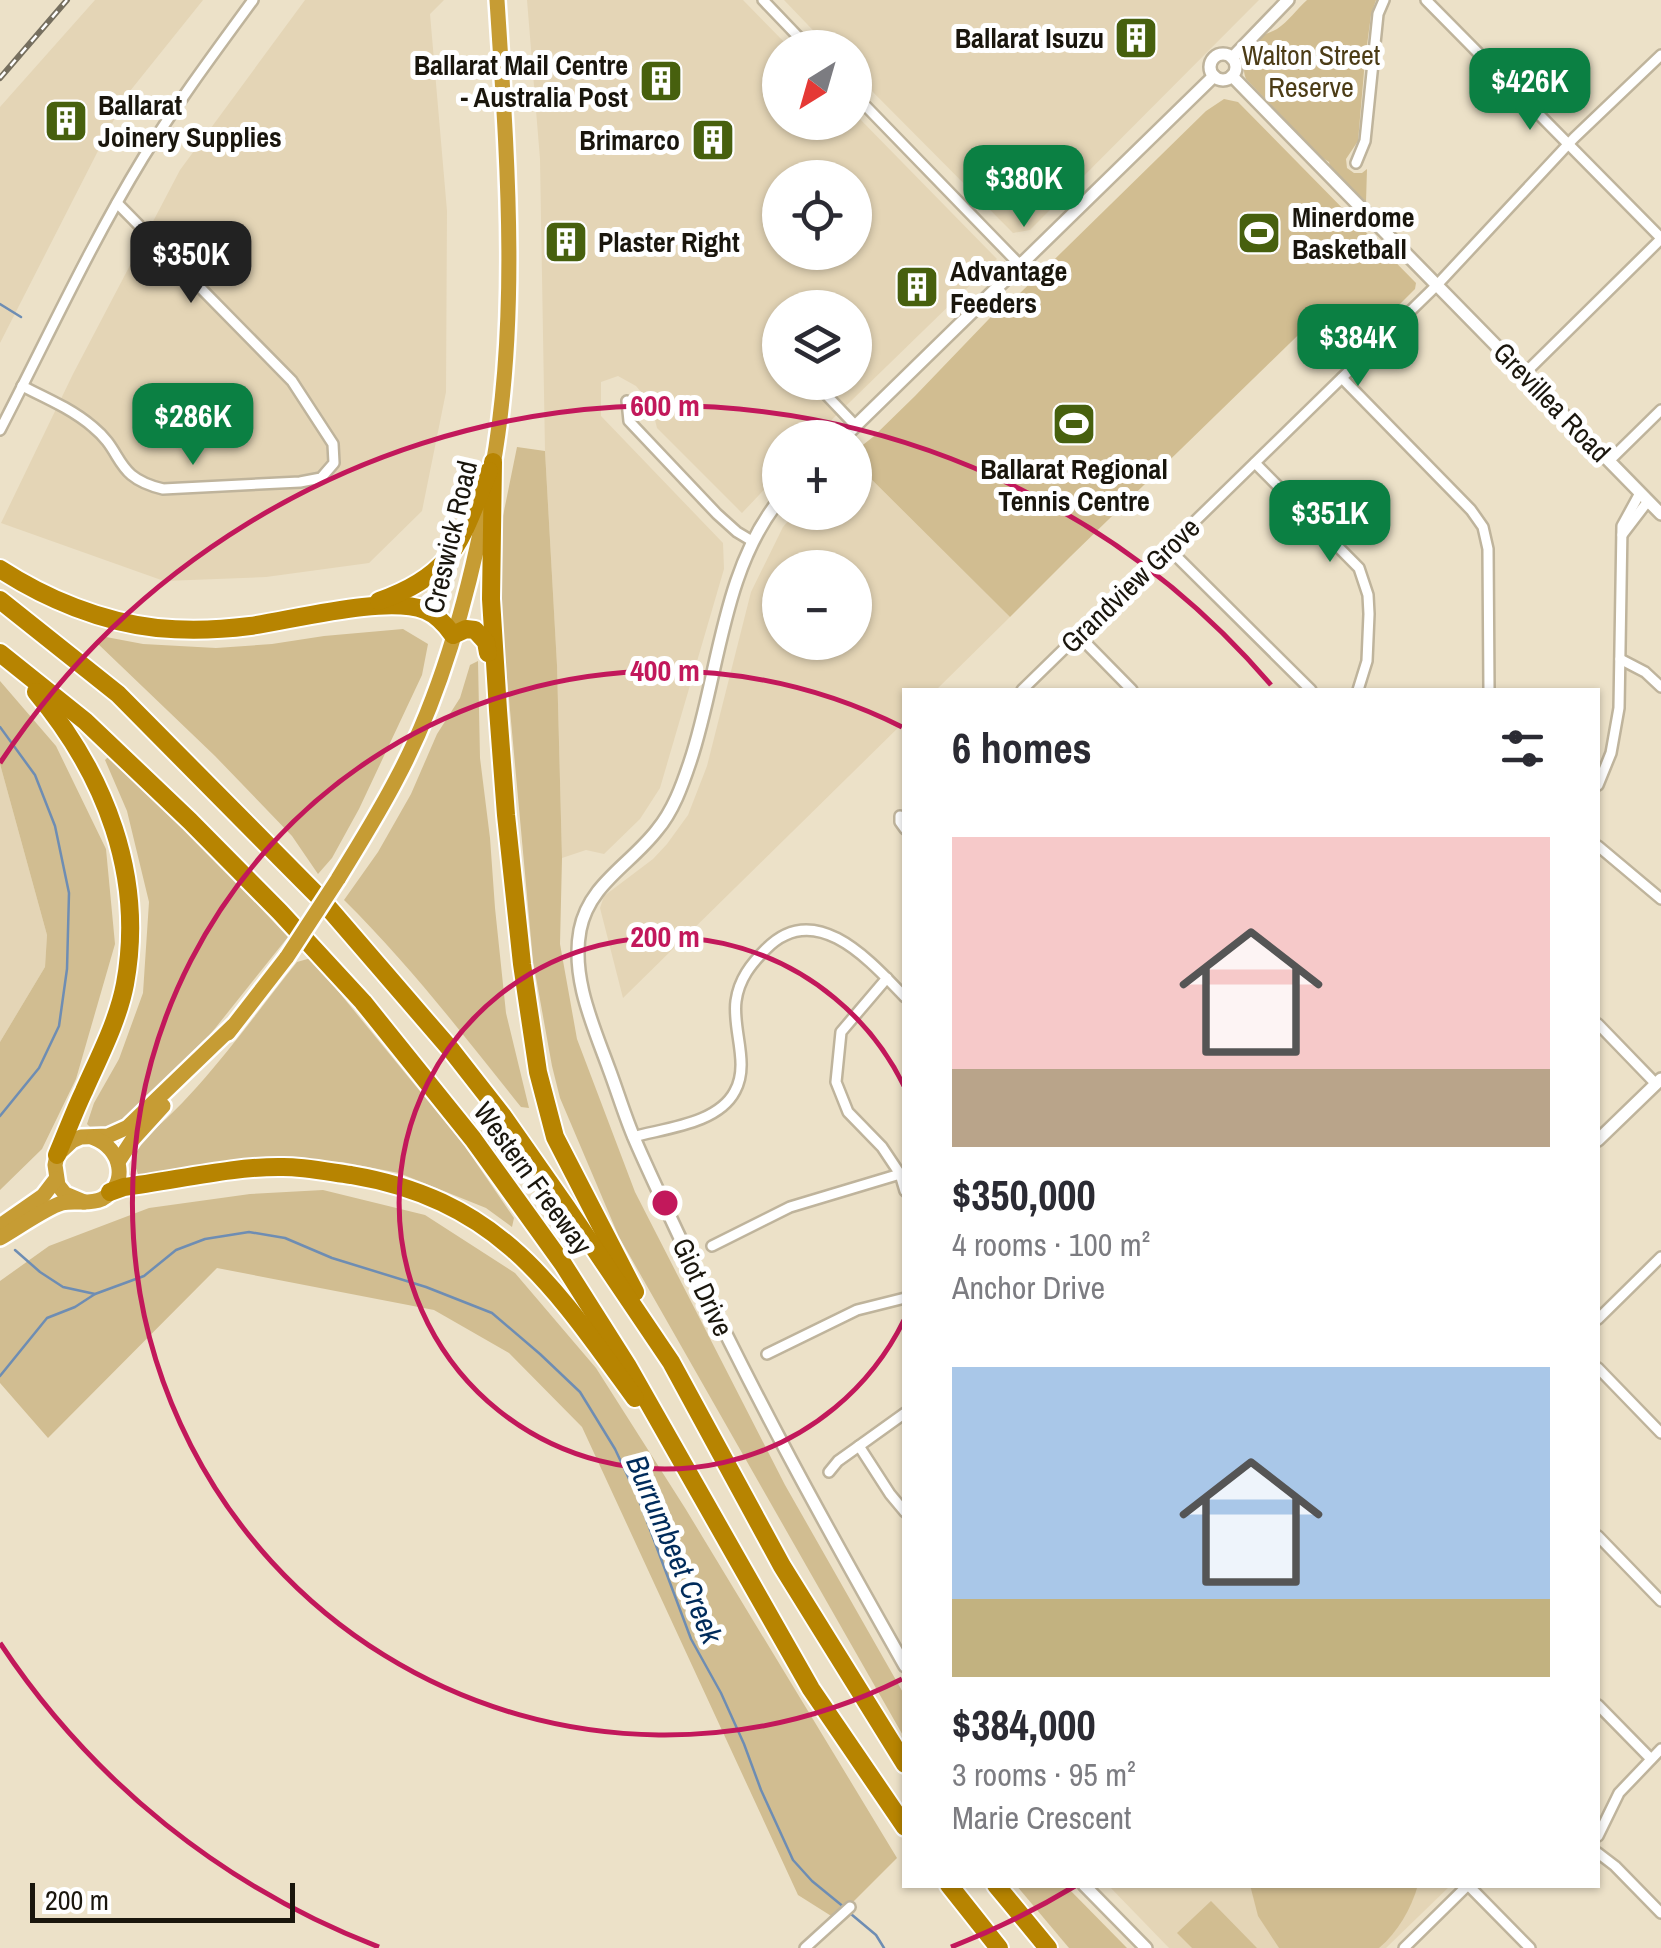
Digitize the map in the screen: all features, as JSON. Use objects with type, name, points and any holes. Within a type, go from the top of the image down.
[{"type":"highway","name":"Creswick Road","points":[[118,1162],[133,1138],[200,1070],[287,957],[338,878],[398,776],[426,717],[454,635],[472,572],[494,462],[508,334],[509,248],[497,0]]},
{"type":"highway","points":[[360,608],[406,591],[446,561],[459,542],[494,462]]},
{"type":"highway","points":[[494,462],[491,599],[498,710],[522,964],[542,1088],[555,1137],[671,1362]]},
{"type":"highway","points":[[0,569],[54,598],[106,618],[154,628],[203,630],[248,626],[360,608],[403,606],[424,610],[442,620],[454,635],[470,629],[482,635],[498,710]]},
{"type":"highway","name":"Western Freeway","points":[[0,600],[118,694],[320,898],[452,1051],[567,1208],[671,1362],[782,1566],[902,1759]]},
{"type":"highway","points":[[5,657],[60,720],[89,766],[116,832],[127,878],[130,934],[125,985],[108,1038],[54,1166],[65,1194],[84,1202]]},
{"type":"highway","name":"Western Freeway","points":[[5,657],[84,720],[280,912],[362,1002],[474,1140],[563,1264],[627,1364],[811,1689],[902,1823]]},
{"type":"highway","name":"Creswick Road","points":[[93,1137],[108,1136],[128,1127],[233,1026]]},
{"type":"highway","points":[[58,1156],[81,1137],[103,1141],[112,1148],[118,1162],[118,1181],[110,1192]]},
{"type":"highway","points":[[0,1238],[61,1203],[94,1202],[124,1187],[282,1167],[378,1180],[428,1195],[477,1220],[518,1252],[555,1292],[686,1467]]},
{"type":"highway","points":[[0,1226],[43,1196],[56,1179]]},
{"type":"highway","points":[[951,1888],[999,1948]]},
{"type":"highway","points":[[998,1888],[1048,1948]]},
{"type":"street","points":[[0,430],[116,203],[180,102],[254,0]]},
{"type":"street","points":[[764,0],[792,30]]},
{"type":"street","points":[[1232,58],[1288,0]]},
{"type":"street","points":[[1356,163],[1365,144],[1378,14],[1384,0]]},
{"type":"street","points":[[1426,0],[1661,239],[1524,374]]},
{"type":"street","points":[[1224,54],[1232,58],[1236,66],[1232,76],[1224,80],[1214,76],[1210,68],[1214,58],[1224,54]]},
{"type":"street","name":"Grandview Grove","points":[[1024,688],[1437,285],[1568,145],[1661,55]]},
{"type":"street","points":[[860,420],[1214,76]]},
{"type":"street","name":"Grevillea Road","points":[[1232,76],[1661,514]]},
{"type":"street","points":[[872,113],[1019,264]]},
{"type":"street","points":[[22,386],[89,423],[103,436],[127,472],[143,484],[163,489],[300,482],[321,478],[334,464],[333,444],[292,381],[116,203]]},
{"type":"street","points":[[1342,378],[1471,510],[1482,527],[1490,572],[1489,688]]},
{"type":"street","points":[[831,400],[850,420]]},
{"type":"street","points":[[627,401],[629,421],[716,514],[752,541],[762,526]]},
{"type":"street","points":[[1609,461],[1661,410]]},
{"type":"street","points":[[1255,462],[1359,568],[1368,595],[1369,614],[1367,661],[1359,688]]},
{"type":"street","points":[[1600,780],[1617,726],[1622,538],[1644,497]]},
{"type":"street","name":"Giot Drive","points":[[752,541],[674,805],[657,830],[599,886],[580,927],[579,982],[633,1137],[730,1346],[902,1661]]},
{"type":"street","points":[[1168,548],[1309,688]]},
{"type":"street","points":[[1078,635],[1130,688]]},
{"type":"street","points":[[1620,659],[1661,686]]},
{"type":"street","points":[[888,815],[902,811]]},
{"type":"street","points":[[1600,848],[1661,899]]},
{"type":"street","points":[[633,1137],[720,1110],[736,1090],[740,1069],[736,1002],[744,974],[772,942],[794,932],[828,934],[866,957],[902,994]]},
{"type":"street","points":[[887,978],[841,1032],[836,1082],[848,1112],[882,1147],[902,1181]]},
{"type":"street","points":[[1600,1026],[1658,1081],[1600,1138]]},
{"type":"street","points":[[712,1246],[790,1207],[900,1174]]},
{"type":"street","points":[[1600,1317],[1661,1257]]},
{"type":"street","points":[[766,1354],[857,1310],[902,1299]]},
{"type":"street","points":[[1600,1370],[1659,1427]]},
{"type":"street","points":[[829,1472],[838,1460],[902,1415]]},
{"type":"street","points":[[859,1446],[902,1508]]},
{"type":"street","points":[[1600,1538],[1657,1588],[1661,1601]]},
{"type":"street","points":[[1600,1707],[1651,1759]]},
{"type":"street","points":[[1600,1832],[1619,1792],[1661,1749]]},
{"type":"street","points":[[1600,1855],[1661,1913]]},
{"type":"street","points":[[1087,1888],[1146,1948]]},
{"type":"street","points":[[1404,1948],[1465,1888]]},
{"type":"street","points":[[1471,1888],[1530,1948]]},
{"type":"street","points":[[805,1948],[850,1907]]},
{"type":"shaded area","points":[[95,0],[203,0],[126,96],[0,343],[0,107]]},
{"type":"shaded area","points":[[305,0],[444,0],[430,14],[447,211],[446,392],[422,511],[369,563],[266,577],[164,581],[1,523],[73,374],[180,170]]},
{"type":"shaded area","points":[[527,0],[743,0],[772,30],[762,30],[762,140],[872,140],[872,131],[997,259],[872,381],[872,290],[762,290],[762,400],[852,400],[831,420],[762,420],[762,492],[742,513],[657,428],[651,404],[636,386],[618,376],[601,382],[601,416],[723,543],[724,569],[660,788],[640,819],[604,854],[586,850],[562,858],[557,665],[545,451],[540,159]]},
{"type":"shaded area","points":[[784,0],[1259,0],[1030,230],[1013,233],[872,91],[872,30],[813,30]]},
{"type":"shaded area","points":[[872,480],[1010,617],[938,688],[902,688],[902,724],[623,998],[600,908],[604,896],[653,859],[688,815],[707,766],[751,592],[762,570],[762,660],[872,660],[872,550],[772,550],[782,530],[872,530]]},
{"type":"shaded area","points":[[0,764],[47,935],[45,967],[0,1042]]},
{"type":"shaded area","points":[[1111,1888],[1448,1888],[1386,1948],[1169,1948]]},
{"type":"green space","name":"Walton Street Reserve","points":[[1307,0],[1376,0],[1365,60],[1358,141],[1346,159],[1347,168],[1354,173],[1367,169],[1366,202],[1244,73],[1244,61],[1252,45],[1281,26]]},
{"type":"green space","points":[[1224,99],[1238,102],[1416,283],[1415,289],[1363,341],[1328,306],[1010,617],[872,480],[872,438],[1012,295],[1015,298],[1206,111]]},
{"type":"green space","points":[[517,447],[545,451],[557,665],[560,944],[577,1039],[635,1192],[785,1485],[902,1691],[902,1734],[619,1237],[560,1098],[533,961],[501,612],[503,516]]},
{"type":"green space","points":[[403,629],[428,644],[422,675],[359,809],[332,858],[318,874],[292,836],[96,642],[106,637],[143,644],[216,648]]},
{"type":"green space","points":[[478,661],[480,758],[506,1013],[529,1108],[521,1107],[414,975],[344,900],[378,852],[411,794],[437,734],[460,698],[470,665]]},
{"type":"green space","points":[[0,681],[56,746],[106,849],[115,944],[76,1079],[42,1149],[0,1190],[0,1042],[45,967],[47,935],[0,764]]},
{"type":"green space","points":[[110,755],[151,792],[288,937],[189,1061],[118,1125],[95,1132],[87,1124],[94,1103],[119,1059],[143,993],[149,902],[127,811],[105,760]]},
{"type":"green space","points":[[311,958],[464,1145],[514,1218],[512,1227],[486,1208],[399,1173],[342,1162],[293,1160],[140,1179],[134,1146],[200,1084],[297,962]]},
{"type":"green space","points":[[323,1190],[425,1215],[515,1273],[596,1368],[897,1858],[836,1919],[798,1895],[582,1427],[509,1353],[434,1310],[217,1268],[48,1438],[0,1383],[0,1281],[49,1246],[149,1208],[250,1194]]},
{"type":"green space","points":[[1019,1888],[1068,1888],[1127,1948],[1069,1948]]},
{"type":"green space","points":[[1251,1888],[1417,1888],[1403,1920],[1379,1948],[1279,1948],[1258,1916]]},
{"type":"green space","points":[[1211,1901],[1257,1948],[1192,1948],[1177,1933]]},
{"type":"waterway","points":[[0,304],[21,317]]},
{"type":"waterway","name":"Burrumbeet Creek","points":[[0,727],[35,775],[55,826],[69,893],[67,969],[59,1026],[39,1068],[0,1116]]},
{"type":"waterway","name":"Burrumbeet Creek","points":[[15,1250],[63,1287],[95,1294],[144,1276],[176,1250],[205,1239],[249,1232],[285,1238],[492,1313],[580,1392],[615,1449],[639,1500],[691,1639],[721,1693],[793,1860],[845,1908]]},
{"type":"waterway","points":[[0,1376],[47,1318],[95,1294]]},
{"type":"waterway","name":"Burrumbeet Creek","points":[[851,1914],[876,1935],[884,1948]]},
{"type":"railway","points":[[0,78],[67,0]]},
{"type":"place","name":"Ballarat Isuzu","points":[[1136,38]]},
{"type":"place","name":"Ballarat Mail Centre - Australia Post","points":[[661,81]]},
{"type":"place","name":"Ballarat Joinery Supplies","points":[[66,121]]},
{"type":"place","name":"Brimarco","points":[[713,140]]},
{"type":"place","name":"Minerdome Basketball","points":[[1259,233]]},
{"type":"place","name":"Plaster Right","points":[[566,242]]},
{"type":"place","name":"Advantage Feeders","points":[[917,287]]},
{"type":"place","name":"Ballarat Regional Tennis Centre","points":[[1074,424]]}]
